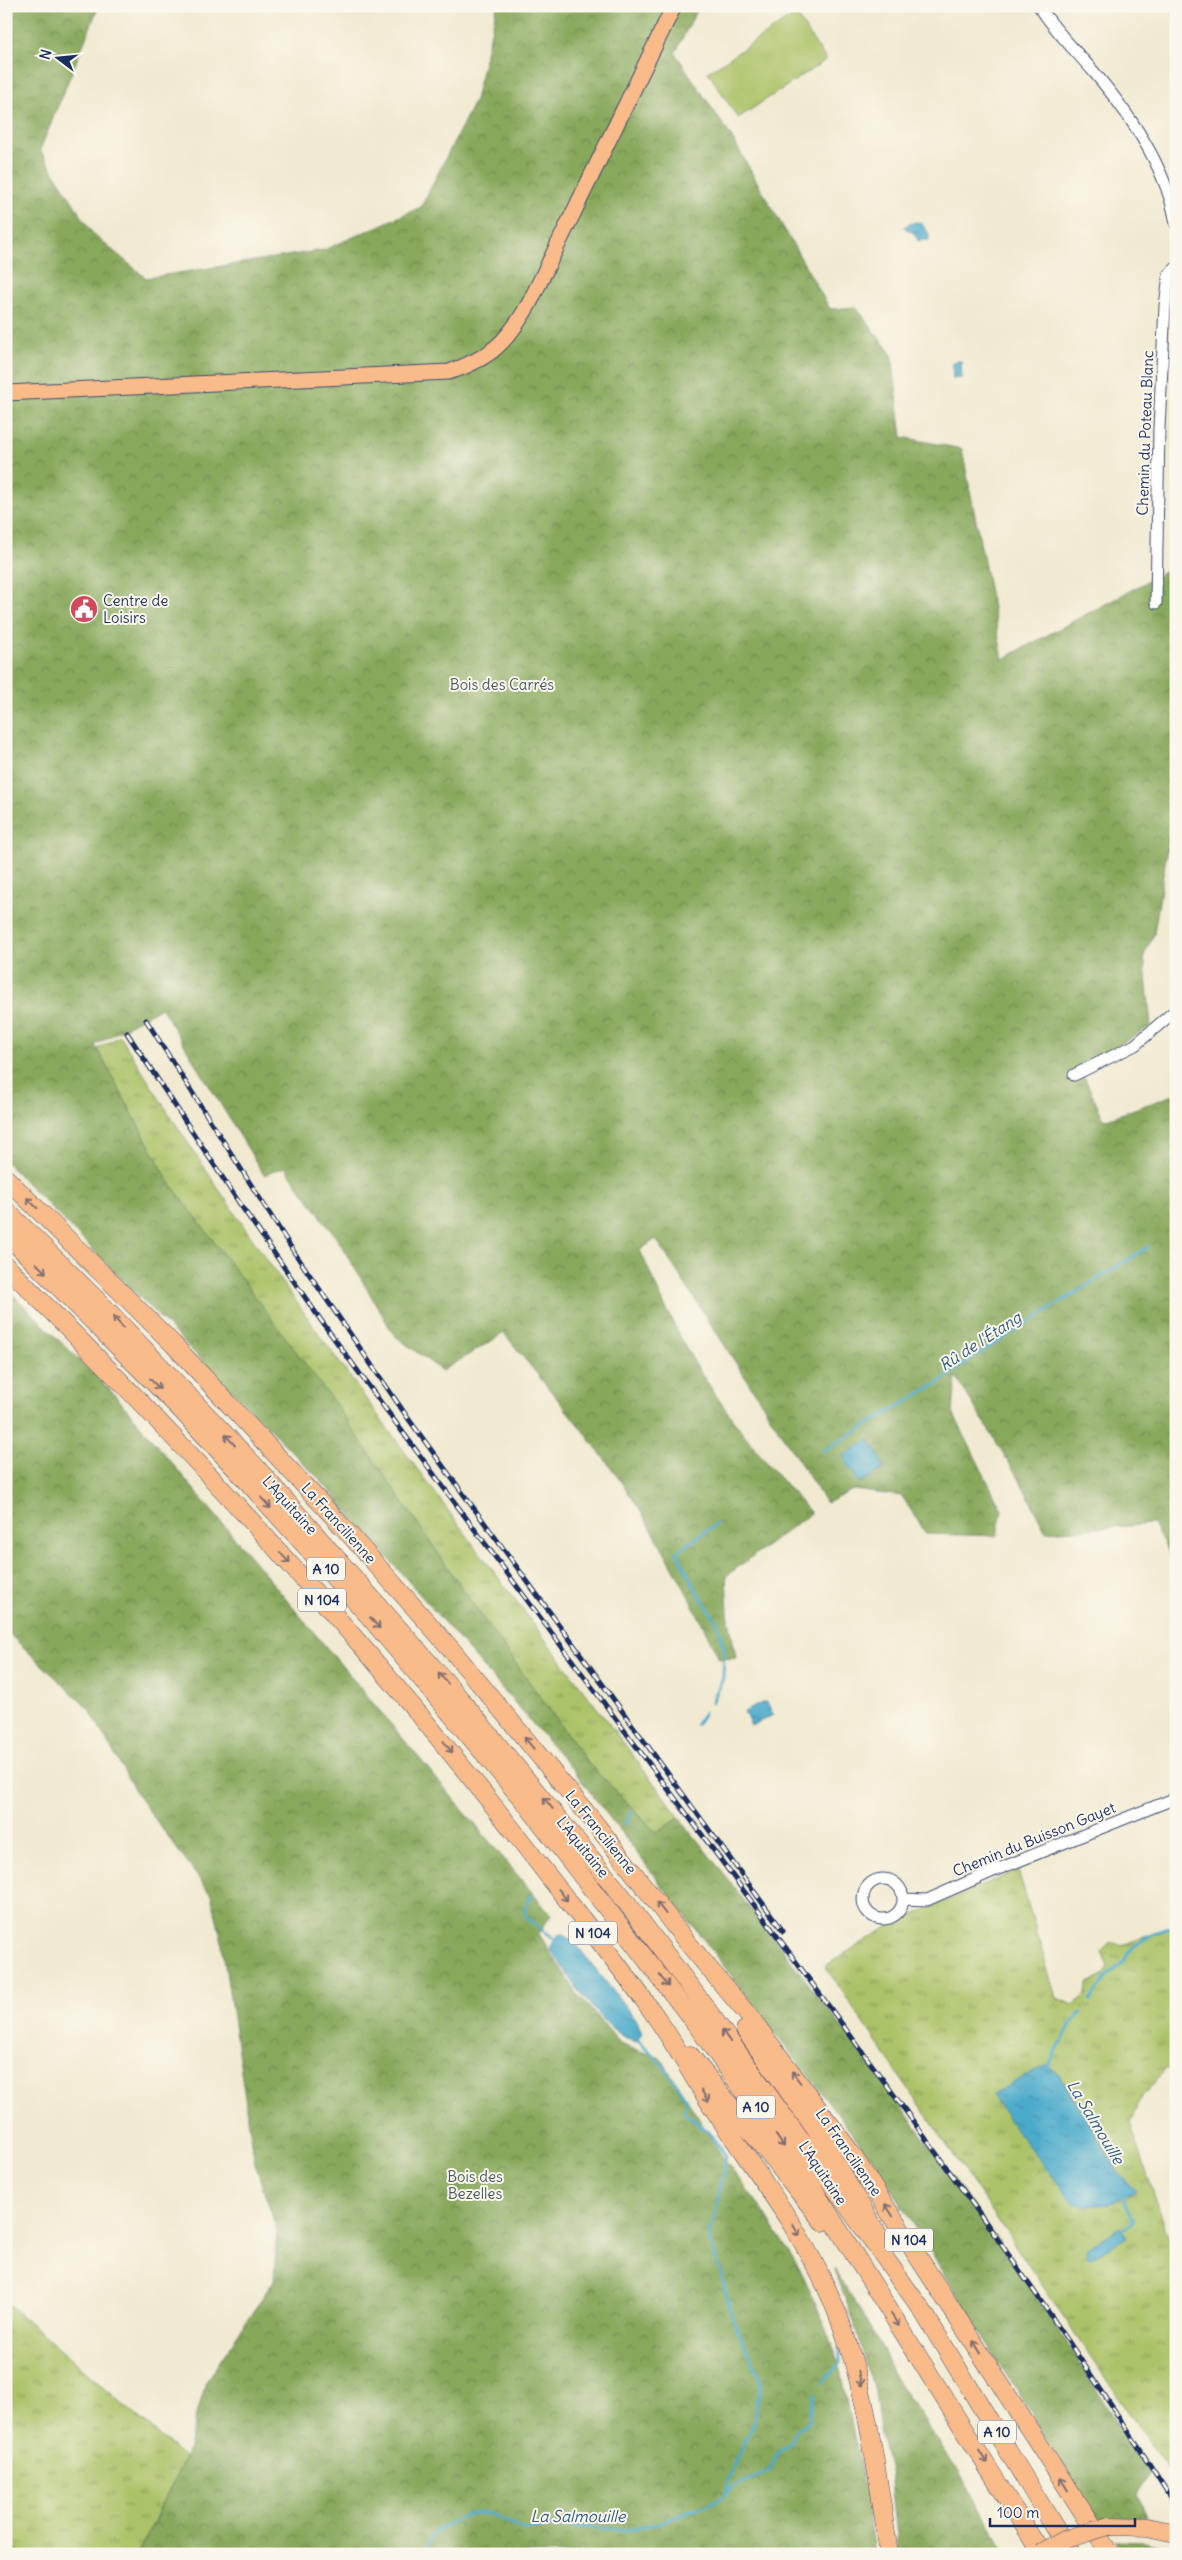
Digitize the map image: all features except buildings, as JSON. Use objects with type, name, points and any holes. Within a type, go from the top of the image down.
[{"type":"highway","name":"La Francilienne","points":[[6,1178],[173,1344],[403,1594],[583,1808],[687,1942],[753,2021],[849,2150],[1110,2554]]},
{"type":"highway","name":"L'Aquitaine","points":[[6,1210],[110,1313],[256,1467],[402,1630],[529,1780],[622,1896],[700,2000],[922,2310],[1071,2554]]},
{"type":"highway","name":"L'Aquitaine","points":[[6,1234],[181,1410],[367,1614],[443,1703],[557,1843],[698,2027],[812,2187],[1041,2554]]},
{"type":"highway","name":"N 104","points":[[6,1266],[198,1462],[348,1629],[475,1780],[651,2010],[711,2104],[782,2206],[806,2247],[831,2298],[852,2353],[862,2390],[889,2554]]},
{"type":"highway","points":[[687,1942],[840,2167],[922,2310]]},
{"type":"highway","points":[[651,2010],[712,2081],[869,2279]]},
{"type":"highway","points":[[1041,2554],[1066,2539],[1109,2526],[1148,2527],[1176,2533]]},
{"type":"main road","points":[[6,393],[450,372],[472,365],[504,343],[529,304],[674,6]]},
{"type":"street","points":[[1039,6],[1065,41],[1119,102],[1135,127],[1169,192],[1176,224]]},
{"type":"street","name":"Chemin du Poteau Blanc","points":[[1156,603],[1159,428],[1164,306],[1169,275],[1176,268]]},
{"type":"street","points":[[1074,1075],[1135,1045],[1176,1010]]},
{"type":"street","name":"Chemin du Buisson Gayet","points":[[903,1899],[928,1900],[998,1869],[1176,1798]]},
{"type":"green space","name":"Bois des Carrés","points":[[6,6],[99,6],[40,150],[93,234],[146,278],[324,250],[421,207],[475,100],[497,6],[699,6],[675,53],[732,138],[830,309],[856,307],[892,355],[902,437],[962,449],[1003,659],[1176,566],[1176,792],[1154,934],[1144,955],[1151,1026],[1080,1068],[1104,1120],[1176,1094],[1176,1565],[1153,1524],[1046,1532],[1021,1482],[956,1377],[953,1413],[1002,1510],[997,1536],[926,1534],[902,1496],[853,1490],[826,1503],[656,1239],[640,1250],[687,1349],[717,1397],[742,1431],[768,1465],[811,1513],[726,1576],[728,1613],[736,1658],[719,1659],[673,1568],[643,1515],[594,1445],[504,1333],[442,1371],[394,1335],[340,1243],[285,1167],[264,1175],[161,1007],[95,1045],[168,1180],[336,1405],[477,1610],[588,1763],[656,1832],[680,1818],[818,1996],[996,2237],[1080,2364],[1148,2474],[1138,2495],[1147,2517],[1097,2520],[876,2164],[573,1770],[320,1480],[6,1162]],"holes":[[[849,1464],[883,1469],[860,1483]]]},
{"type":"green space","points":[[796,14],[826,60],[738,118],[708,72]]},
{"type":"green space","points":[[120,1036],[184,1137],[320,1336],[463,1530],[680,1818],[656,1832],[588,1763],[477,1610],[405,1505],[168,1180],[97,1049]]},
{"type":"green space","name":"Bois des Bezelles","points":[[6,1288],[113,1393],[551,1915],[539,1934],[578,1995],[622,2045],[661,2058],[725,2161],[760,2206],[802,2273],[825,2325],[842,2376],[862,2474],[874,2554],[138,2554],[185,2458],[206,2382],[274,2280],[277,2230],[255,2164],[221,1938],[211,1895],[138,1796],[89,1709],[6,1631]]},
{"type":"green space","points":[[1018,1870],[1056,1998],[1074,2005],[1086,1995],[1087,1984],[1105,1974],[1108,1967],[1102,1952],[1110,1942],[1122,1945],[1176,1926],[1176,2074],[1167,2068],[1143,2095],[1130,2122],[1176,2260],[1176,2482],[825,1966],[892,1924]],"holes":[[[1086,2116],[1121,2176],[1136,2191],[1122,2200],[1027,2142],[1018,2133]]]},
{"type":"green space","points":[[834,2268],[883,2349],[892,2373],[959,2472],[1007,2554],[899,2554],[891,2481],[881,2437],[874,2386],[864,2362],[858,2333]]},
{"type":"green space","points":[[6,2302],[185,2458],[138,2554],[23,2554],[6,2541]]},
{"type":"green space","points":[[1115,2540],[1145,2541],[1176,2549],[1176,2554],[1125,2554]]},
{"type":"green space","points":[[6,2541],[23,2554],[6,2554]]},
{"type":"water","points":[[915,222],[921,223],[929,234],[929,240],[918,241],[915,234],[905,228],[905,226]]},
{"type":"water","points":[[961,361],[962,378],[953,379],[952,362]]},
{"type":"water","points":[[869,1440],[878,1452],[884,1469],[859,1483],[846,1462],[845,1455]]},
{"type":"water","points":[[766,1701],[773,1715],[751,1726],[744,1712]]},
{"type":"water","points":[[562,1934],[575,1943],[637,2021],[642,2033],[636,2042],[624,2037],[599,2016],[567,1973],[550,1948],[557,1936]]},
{"type":"water","points":[[1046,2064],[1059,2074],[1121,2176],[1136,2191],[1107,2204],[1085,2205],[1074,2203],[1018,2133],[992,2095]]},
{"type":"water","points":[[1121,2227],[1127,2237],[1089,2259],[1086,2250],[1089,2246]]},
{"type":"waterway","name":"Rû de l'Étang","points":[[1172,1231],[1176,1229]]},
{"type":"waterway","name":"Rû de l'Étang","points":[[823,1451],[942,1381],[972,1358],[1148,1247]]},
{"type":"waterway","name":"Rû de l'Étang","points":[[712,1702],[723,1678],[724,1649],[718,1623],[696,1590],[677,1552],[716,1524]]},
{"type":"waterway","name":"Rû de l'Étang","points":[[696,1724],[704,1713]]},
{"type":"waterway","points":[[625,1824],[632,1812]]},
{"type":"waterway","points":[[532,1895],[524,1909],[527,1918],[557,1941]]},
{"type":"waterway","name":"La Salmouille","points":[[1090,2000],[1107,1977],[1124,1961],[1128,1952],[1154,1933],[1176,1925]]},
{"type":"waterway","name":"La Salmouille","points":[[1048,2066],[1071,2024],[1081,2013]]},
{"type":"waterway","points":[[635,2037],[663,2065],[687,2100],[684,2111],[686,2114],[708,2131],[726,2156],[715,2216],[708,2237],[720,2269],[733,2319],[761,2380],[754,2421],[728,2480],[724,2496]]},
{"type":"waterway","name":"La Salmouille","points":[[1121,2231],[1134,2222],[1122,2194]]},
{"type":"waterway","name":"La Salmouille","points":[[823,2383],[839,2364],[839,2348]]},
{"type":"waterway","name":"La Salmouille","points":[[423,2554],[433,2535],[443,2526],[470,2514],[486,2513],[527,2530],[562,2526],[630,2530],[658,2523],[707,2504],[724,2496],[730,2489],[770,2470],[779,2452],[792,2441],[797,2429],[809,2422],[814,2394]]},
{"type":"railway","points":[[146,1020],[294,1252],[410,1421],[783,1931]]},
{"type":"railway","points":[[127,1033],[244,1210],[325,1326],[951,2173],[1088,2371],[1176,2506]]},
{"type":"place","name":"Centre de Loisirs","points":[[84,609]]}]
